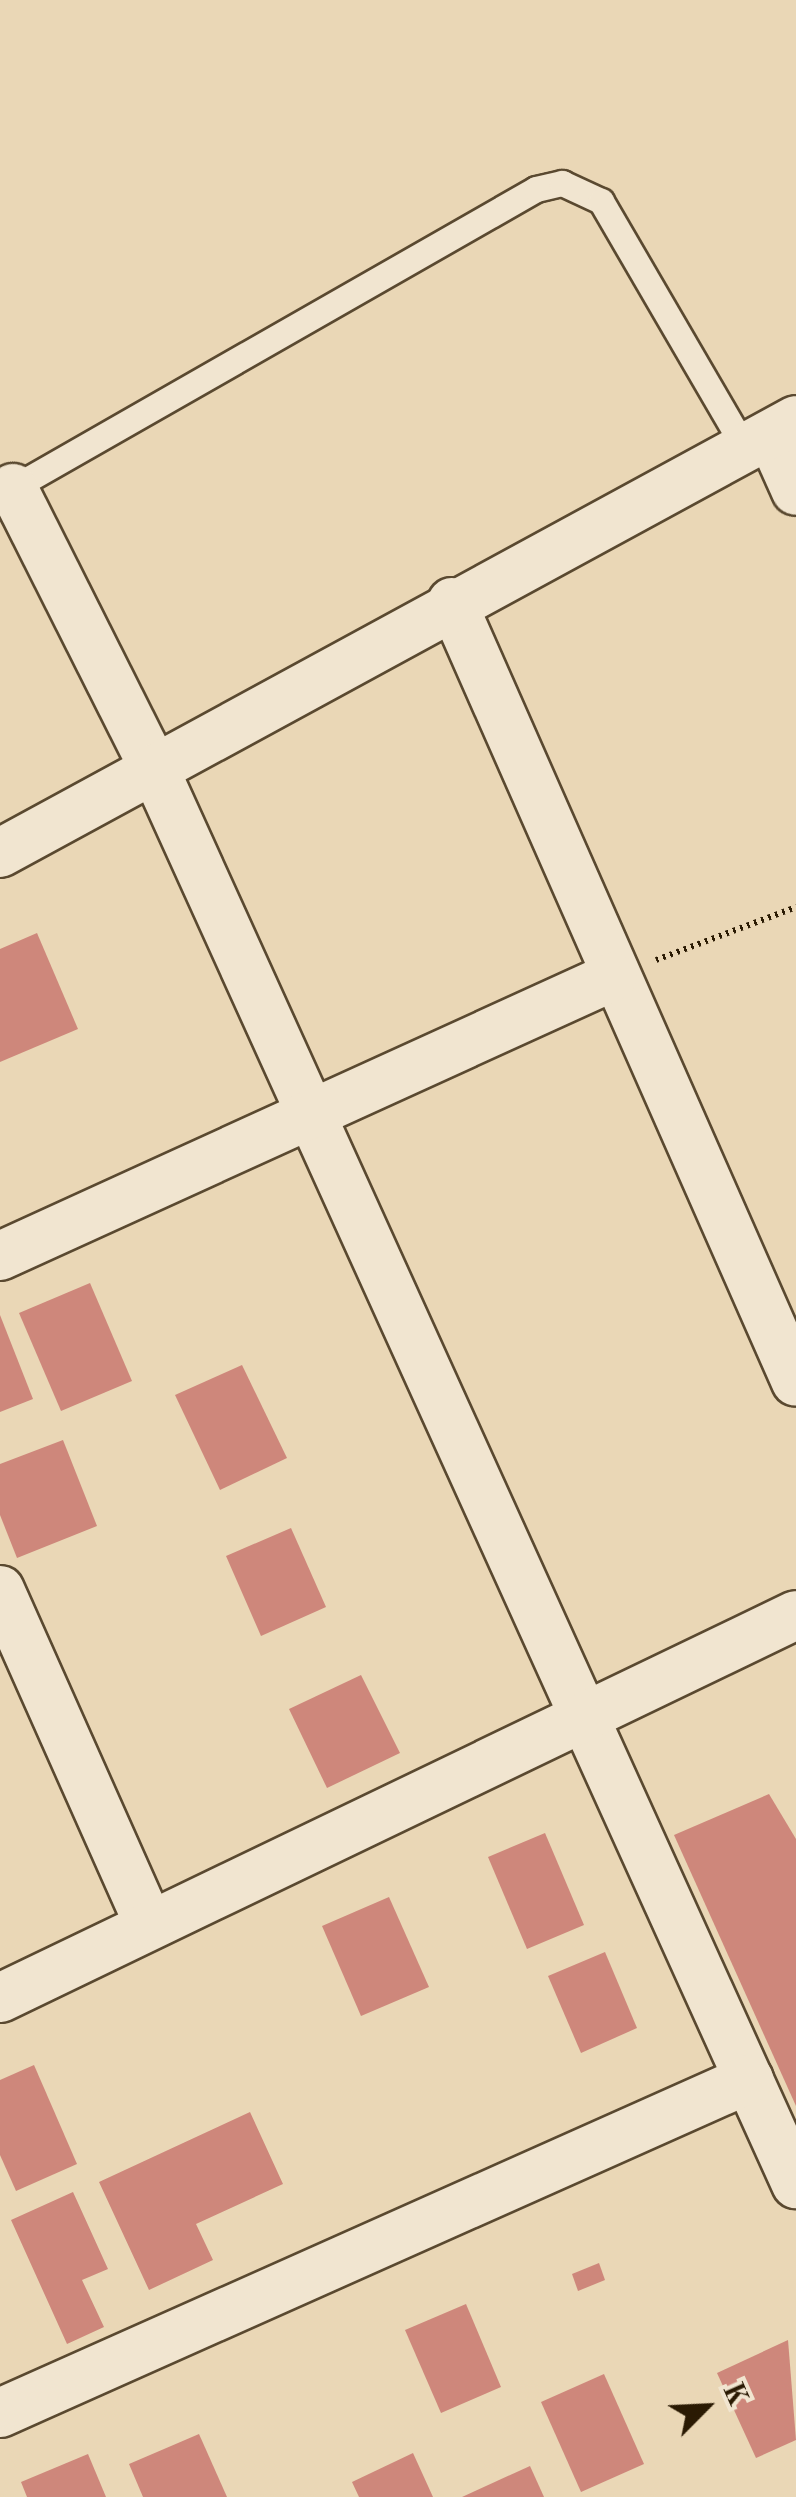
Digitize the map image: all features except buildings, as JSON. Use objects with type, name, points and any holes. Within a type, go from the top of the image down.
[{"type":"street","points":[[0,854],[452,602],[771,434],[796,491]]},
{"type":"street","points":[[7,492],[154,768],[796,2184]]},
{"type":"street","points":[[452,602],[612,976],[796,1382]]},
{"type":"street","points":[[0,1256],[612,976]]},
{"type":"street","points":[[0,1590],[148,1923]]},
{"type":"street","points":[[0,1998],[148,1923],[796,1616]]},
{"type":"street","points":[[0,2413],[749,2080]]},
{"type":"lane","points":[[7,492],[536,189],[562,182],[601,200],[771,434]]},
{"type":"path","points":[[612,976],[796,907]]}]
